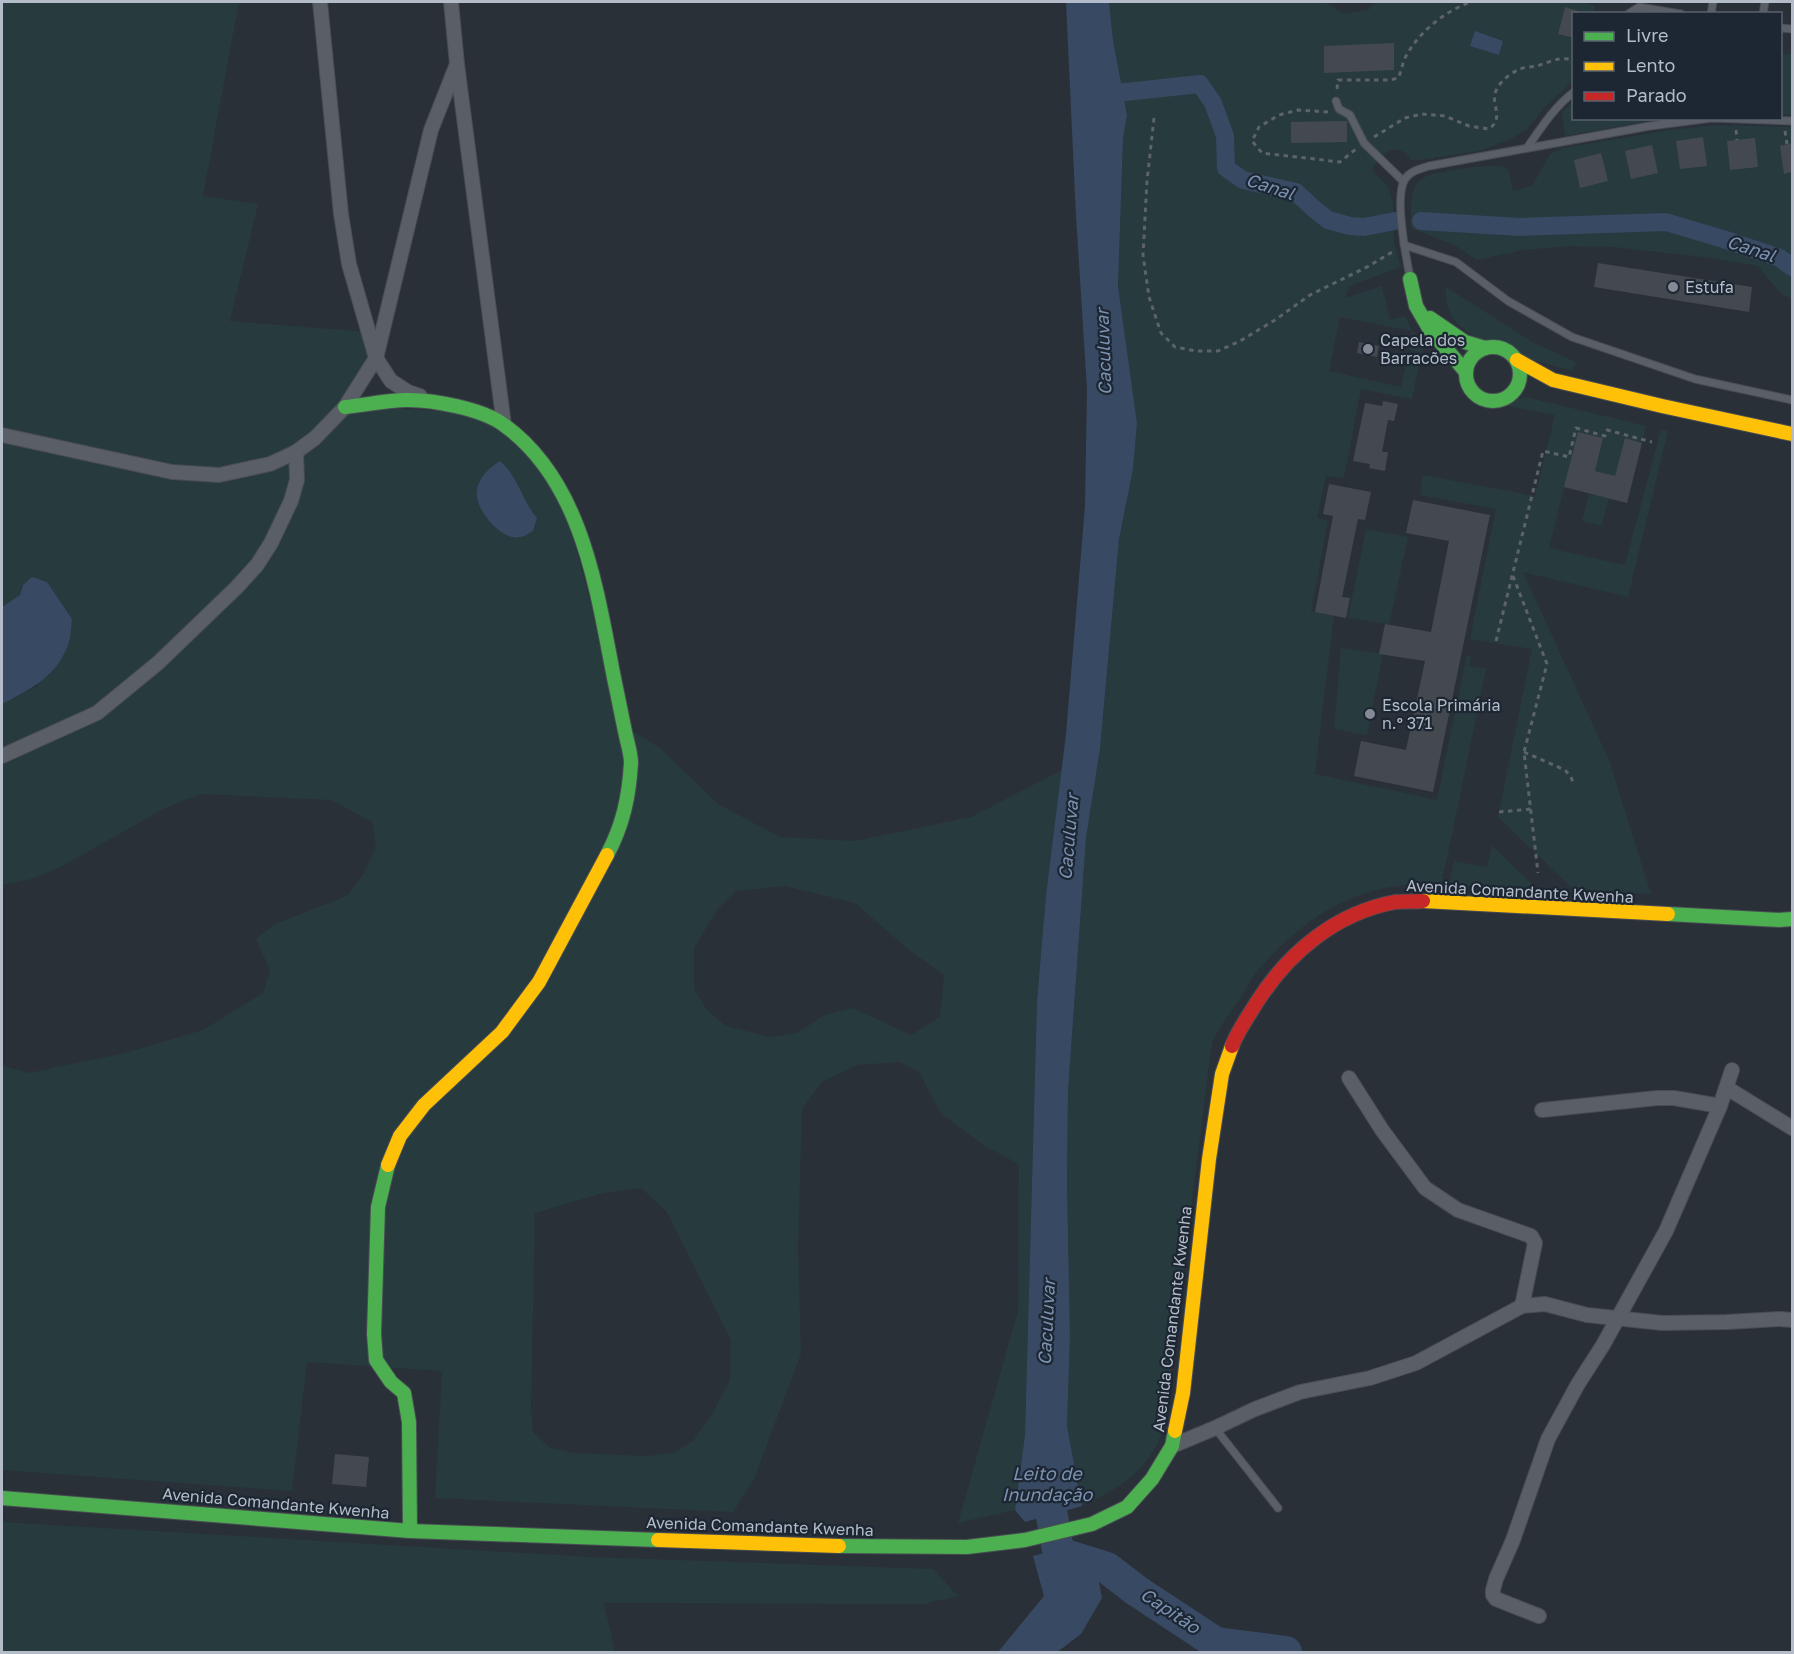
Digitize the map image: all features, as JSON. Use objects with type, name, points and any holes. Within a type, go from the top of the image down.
[{"type":"main road","points":[[1410,279],[1416,306],[1430,330],[1466,372]]},
{"type":"main road","points":[[1416,306],[1450,334],[1465,342],[1485,348]]},
{"type":"main road","points":[[1494,346],[1503,348],[1511,352],[1517,360],[1520,368],[1518,386],[1505,399],[1487,401],[1479,398],[1467,384],[1466,372],[1470,358],[1485,348],[1494,346]]},
{"type":"main road","points":[[1517,360],[1553,380],[1792,434]]},
{"type":"main road","points":[[1512,393],[1553,380]]},
{"type":"main road","points":[[345,407],[405,400],[442,404],[481,413],[504,425],[531,450],[559,486],[577,525],[595,584],[632,760],[627,806],[613,844],[539,982],[502,1032],[424,1105],[400,1136],[386,1169],[378,1207],[374,1334],[376,1359],[391,1382],[404,1393],[409,1422],[410,1531]]},
{"type":"main road","name":"Avenida Comandante Kwenha","points":[[2,1498],[410,1531],[873,1546],[967,1547],[1025,1540],[1092,1524],[1127,1507],[1152,1479],[1172,1446],[1183,1393],[1209,1160],[1222,1074],[1237,1034],[1270,982],[1296,952],[1325,930],[1358,912],[1397,902],[1436,901],[1792,919]]},
{"type":"street","points":[[320,2],[341,214],[349,264],[376,358],[391,381],[408,392],[442,404]]},
{"type":"street","points":[[451,2],[504,425]]},
{"type":"street","points":[[2,435],[172,472],[219,475],[270,464],[296,452],[315,438],[345,407],[376,358],[431,130],[457,64]]},
{"type":"street","points":[[2,756],[97,713],[158,663],[237,587],[257,565],[271,543],[291,501],[297,480],[296,452]]},
{"type":"street","points":[[1539,1616],[1497,1599],[1493,1595],[1496,1579],[1513,1540],[1548,1439],[1666,1231],[1720,1106],[1732,1070]]},
{"type":"street","points":[[1349,1078],[1382,1130],[1425,1188],[1458,1210],[1532,1236],[1535,1243],[1522,1306]]},
{"type":"street","points":[[1727,1088],[1792,1128]]},
{"type":"street","points":[[1542,1110],[1657,1098],[1674,1098],[1720,1106]]},
{"type":"street","points":[[1172,1446],[1255,1409],[1300,1392],[1370,1378],[1416,1363],[1522,1306],[1545,1304],[1587,1315],[1662,1323],[1792,1320]]},
{"type":"lane","points":[[1630,12],[1639,7],[1669,12]]},
{"type":"lane","points":[[1527,148],[1551,114],[1572,93]]},
{"type":"lane","points":[[1336,101],[1339,109],[1350,115],[1364,143],[1403,181]]},
{"type":"lane","points":[[1410,279],[1404,245],[1401,199],[1403,181],[1411,173],[1429,166],[1650,126],[1696,120]]},
{"type":"lane","points":[[1738,120],[1790,124]]},
{"type":"lane","points":[[1404,245],[1456,262],[1508,301],[1572,337],[1695,379],[1792,400]]},
{"type":"lane","points":[[1215,1428],[1278,1508]]},
{"type":"path","points":[[1471,2],[1459,6],[1434,22],[1417,39],[1395,80],[1338,80],[1335,112],[1299,110],[1280,115],[1259,127],[1252,141],[1262,153],[1340,162],[1385,129],[1405,118],[1422,114],[1445,116],[1469,126],[1490,129],[1494,126],[1497,112],[1495,94],[1502,81],[1518,70],[1550,60],[1572,59]]},
{"type":"path","points":[[1154,118],[1147,181],[1143,255],[1149,297],[1161,333],[1175,347],[1196,351],[1218,351],[1275,320],[1310,295],[1367,267],[1404,245]]},
{"type":"path","points":[[1787,144],[1785,131],[1790,124]]},
{"type":"path","points":[[1496,642],[1543,451],[1569,457],[1576,428],[1605,436],[1607,430],[1652,442]]},
{"type":"path","points":[[1512,573],[1547,664],[1524,752],[1538,873]]},
{"type":"path","points":[[1524,752],[1566,770],[1574,785]]},
{"type":"path","points":[[1499,812],[1531,809]]},
{"type":"green space","points":[[2,2],[239,2],[203,196],[258,204],[230,321],[369,332],[376,358],[346,406],[481,413],[559,486],[624,726],[660,748],[718,804],[780,837],[855,841],[971,817],[1062,770],[1046,895],[1037,1001],[1025,1435],[1015,1510],[958,1523],[1018,1311],[1019,1164],[985,1146],[941,1114],[919,1072],[900,1062],[857,1065],[822,1082],[802,1109],[798,1248],[801,1354],[754,1479],[733,1512],[435,1498],[442,1371],[307,1362],[292,1491],[2,1470],[2,1066],[29,1073],[125,1053],[203,1030],[263,993],[270,970],[256,939],[275,924],[347,896],[364,873],[376,847],[372,822],[331,800],[200,794],[163,809],[61,867],[31,879],[2,885],[2,704],[37,686],[72,619],[47,582],[23,585],[20,595],[2,607]],"holes":[[[785,886],[855,903],[909,950],[944,975],[940,1017],[911,1035],[853,1008],[825,1015],[797,1033],[770,1037],[726,1026],[707,1010],[694,989],[694,948],[717,910],[736,891]],[[641,1188],[667,1212],[731,1340],[730,1380],[712,1414],[693,1441],[676,1452],[648,1456],[574,1453],[550,1448],[533,1432],[531,1410],[535,1213],[603,1193]]]},
{"type":"green space","points":[[1109,2],[1325,2],[1343,14],[1368,10],[1377,2],[1582,2],[1595,6],[1593,12],[1565,8],[1558,34],[1572,38],[1572,82],[1546,106],[1527,129],[1513,138],[1479,151],[1413,161],[1402,151],[1392,150],[1380,158],[1372,170],[1389,188],[1393,204],[1394,243],[1401,267],[1349,286],[1345,298],[1382,286],[1390,320],[1405,316],[1412,330],[1423,343],[1422,353],[1409,350],[1412,331],[1340,317],[1329,371],[1401,387],[1407,361],[1419,364],[1412,399],[1361,389],[1344,478],[1326,476],[1317,518],[1328,521],[1311,611],[1334,615],[1315,774],[1437,800],[1467,655],[1471,656],[1469,666],[1486,669],[1447,859],[1441,884],[1413,884],[1363,894],[1340,903],[1299,930],[1257,972],[1215,1036],[1212,1042],[1161,1434],[1151,1455],[1135,1473],[1116,1488],[1083,1506],[1067,1426],[1070,1336],[1068,1091],[1086,838],[1100,749],[1119,539],[1133,469],[1137,423],[1118,286],[1123,139],[1127,115],[1113,40]]},
{"type":"green space","points":[[1782,54],[1792,54],[1792,115],[1782,114]]},
{"type":"green space","points":[[1572,103],[1572,120],[1655,120],[1565,136],[1562,112]]},
{"type":"green space","points":[[1716,125],[1792,127],[1792,299],[1780,293],[1758,266],[1613,247],[1570,246],[1523,250],[1477,260],[1458,247],[1411,228],[1413,192],[1418,182],[1428,175],[1470,168],[1502,167],[1509,171],[1513,191],[1532,186],[1550,154],[1563,148],[1670,130]]},
{"type":"green space","points":[[1446,287],[1534,343],[1576,362],[1573,371],[1531,359],[1505,343],[1487,341],[1469,333],[1456,322],[1447,306]]},
{"type":"green space","points":[[1526,397],[1646,426],[1642,443],[1625,438],[1615,476],[1595,471],[1603,438],[1578,432],[1549,548],[1625,565],[1661,429],[1668,431],[1628,597],[1523,572],[1609,760],[1651,894],[1575,891],[1498,817],[1532,649],[1470,639],[1496,509],[1420,495],[1423,475],[1535,496],[1555,415],[1508,406],[1513,400]]},
{"type":"green space","points":[[1589,494],[1609,498],[1601,526],[1582,521]]},
{"type":"green space","points":[[1366,529],[1408,537],[1389,624],[1348,618]]},
{"type":"green space","points":[[1341,648],[1383,654],[1367,735],[1334,729]]},
{"type":"green space","points":[[1492,845],[1537,889],[1449,885],[1454,861],[1487,867]]},
{"type":"green space","points":[[2,1522],[591,1557],[933,1569],[958,1596],[923,1604],[604,1603],[615,1652],[2,1652]]},
{"type":"water","name":"Leito de Inundação","points":[[1066,2],[1109,2],[1113,40],[1127,115],[1123,139],[1118,286],[1137,423],[1133,469],[1119,539],[1100,749],[1086,838],[1068,1091],[1070,1336],[1067,1426],[1082,1506],[1025,1522],[1015,1510],[1025,1435],[1037,1001],[1046,895],[1066,734],[1085,506],[1087,389]]},
{"type":"water","points":[[1475,31],[1503,41],[1499,55],[1470,46]]},
{"type":"water","points":[[500,461],[511,474],[537,518],[533,531],[522,537],[513,537],[497,529],[479,506],[478,485],[488,470]]},
{"type":"water","points":[[32,577],[47,582],[72,619],[70,639],[64,654],[51,673],[33,687],[2,704],[2,607],[20,595],[23,585]]},
{"type":"water","points":[[1079,1544],[1093,1552],[1102,1598],[1081,1634],[1057,1652],[998,1652],[1044,1596],[1033,1556]]},
{"type":"building","points":[[1565,7],[1582,12],[1572,12],[1572,38],[1558,34]]},
{"type":"building","points":[[1394,43],[1394,70],[1324,73],[1324,46]]},
{"type":"building","points":[[1347,121],[1347,142],[1291,143],[1291,122]]},
{"type":"building","points":[[1703,137],[1707,166],[1680,169],[1676,141]]},
{"type":"building","points":[[1755,138],[1758,167],[1730,170],[1727,141]]},
{"type":"building","points":[[1792,143],[1792,172],[1784,174],[1780,146]]},
{"type":"building","points":[[1652,145],[1658,173],[1631,179],[1625,151]]},
{"type":"building","points":[[1601,153],[1608,181],[1580,188],[1574,160]]},
{"type":"building","name":"Estufa","points":[[1598,263],[1752,287],[1749,312],[1594,287]]},
{"type":"building","name":"Capela dos Barracões","points":[[1359,342],[1379,346],[1377,357],[1357,353]]},
{"type":"building","points":[[1383,401],[1398,404],[1394,421],[1388,420],[1382,452],[1388,452],[1385,471],[1369,468],[1370,464],[1353,461],[1365,403],[1382,406]]},
{"type":"building","points":[[1578,432],[1603,438],[1595,471],[1615,476],[1625,438],[1642,443],[1627,503],[1564,487]]},
{"type":"building","points":[[1329,484],[1371,492],[1365,520],[1358,519],[1342,597],[1350,598],[1346,618],[1315,612],[1333,516],[1323,514]]},
{"type":"building","points":[[1413,500],[1490,515],[1433,792],[1354,776],[1361,741],[1406,750],[1425,661],[1379,654],[1385,624],[1431,632],[1449,541],[1406,533]]},
{"type":"building","points":[[335,1454],[369,1457],[366,1487],[332,1484]]},
{"type":"waterway","name":"Canal","points":[[1102,85],[1116,93],[1200,84],[1213,103],[1225,136],[1226,168],[1243,180],[1296,192],[1328,220],[1350,226],[1364,227],[1395,221]]},
{"type":"waterway","name":"Canal","points":[[1421,221],[1520,227],[1666,222],[1780,258],[1792,267]]},
{"type":"waterway","name":"Caculuvar","points":[[1027,1652],[1056,1633],[1068,1606],[1047,1488],[1047,1472]]},
{"type":"waterway","name":"Capitão","points":[[1059,1553],[1107,1568],[1137,1591],[1216,1643],[1286,1652]]},
{"type":"traffic: fast","points":[[1410,279],[1416,306],[1430,330],[1466,372]]},
{"type":"traffic: fast","points":[[1430,318],[1465,342],[1485,348]]},
{"type":"traffic: fast","points":[[1488,347],[1498,347],[1508,351],[1516,359],[1520,374],[1516,389],[1508,397],[1498,401],[1488,401],[1478,397],[1470,389],[1466,379],[1466,369],[1470,359],[1478,351],[1488,347]]},
{"type":"traffic: fast","points":[[345,407],[415,400],[442,403],[483,414],[504,425],[531,449],[553,477],[570,508],[593,577],[630,756],[627,799],[617,833],[607,855]]},
{"type":"traffic: fast","points":[[1668,914],[1792,919]]},
{"type":"traffic: fast","points":[[388,1165],[378,1207],[374,1334],[376,1360],[391,1382],[404,1393],[409,1422],[410,1531]]},
{"type":"traffic: fast","points":[[839,1546],[967,1547],[1025,1540],[1092,1524],[1127,1507],[1152,1479],[1172,1446],[1175,1431]]},
{"type":"traffic: fast","points":[[2,1498],[410,1531],[658,1540]]},
{"type":"traffic: slow","points":[[1517,360],[1553,380],[1792,434]]},
{"type":"traffic: slow","points":[[388,1165],[400,1136],[424,1105],[502,1032],[539,982],[607,855]]},
{"type":"traffic: slow","points":[[1423,901],[1668,914]]},
{"type":"traffic: slow","points":[[1175,1431],[1183,1393],[1209,1159],[1222,1074],[1232,1046]]},
{"type":"traffic: slow","points":[[658,1540],[839,1546]]},
{"type":"traffic: jam","points":[[1232,1046],[1243,1024],[1270,984],[1299,951],[1316,937],[1334,925],[1373,907],[1395,902],[1423,901]]},
{"type":"place","name":"Estufa","points":[[1673,287]]},
{"type":"place","name":"Capela dos Barracões","points":[[1368,349]]},
{"type":"place","name":"Escola Primária n.º 371","points":[[1370,714]]}]
